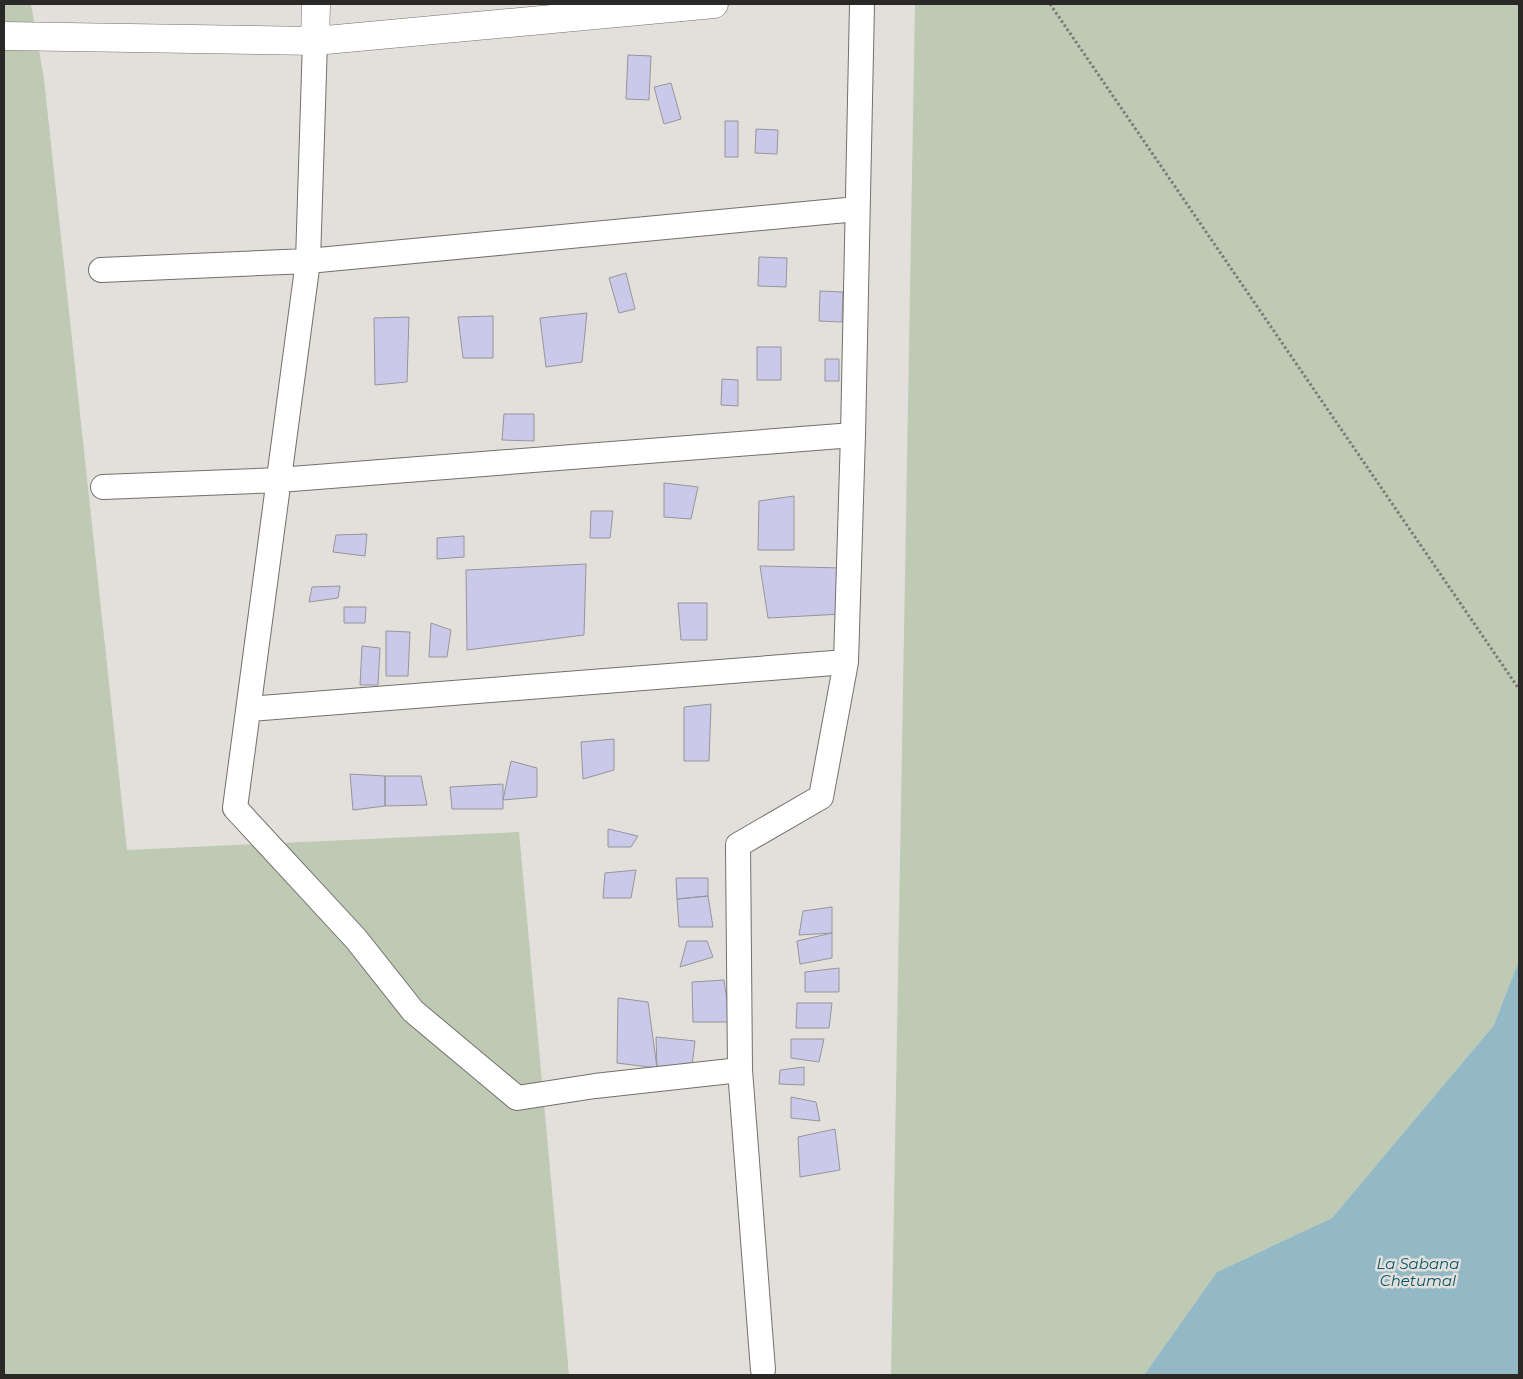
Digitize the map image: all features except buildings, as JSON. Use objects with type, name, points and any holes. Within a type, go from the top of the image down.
[{"type":"street","points":[[316,4],[308,261],[236,808],[356,939],[413,1011],[517,1098],[594,1086],[740,1070]]},
{"type":"street","points":[[4,36],[315,41],[714,4]]},
{"type":"street","points":[[763,1370],[740,1070],[738,845],[821,797],[846,662],[862,4]]},
{"type":"street","points":[[101,270],[308,261],[857,209]]},
{"type":"street","points":[[103,487],[279,480],[853,435]]},
{"type":"street","points":[[249,709],[846,662]]},
{"type":"path","points":[[1050,4],[1519,690]]},
{"type":"green space","points":[[4,4],[31,4],[44,79],[127,850],[519,832],[569,1375],[4,1375]]},
{"type":"green space","points":[[915,4],[1519,4],[1519,960],[1494,1025],[1332,1218],[1217,1272],[1144,1375],[891,1375]]},
{"type":"water","name":"La Sabana Chetumal","points":[[1519,960],[1519,1375],[1144,1375],[1217,1272],[1332,1218],[1494,1025]]}]
